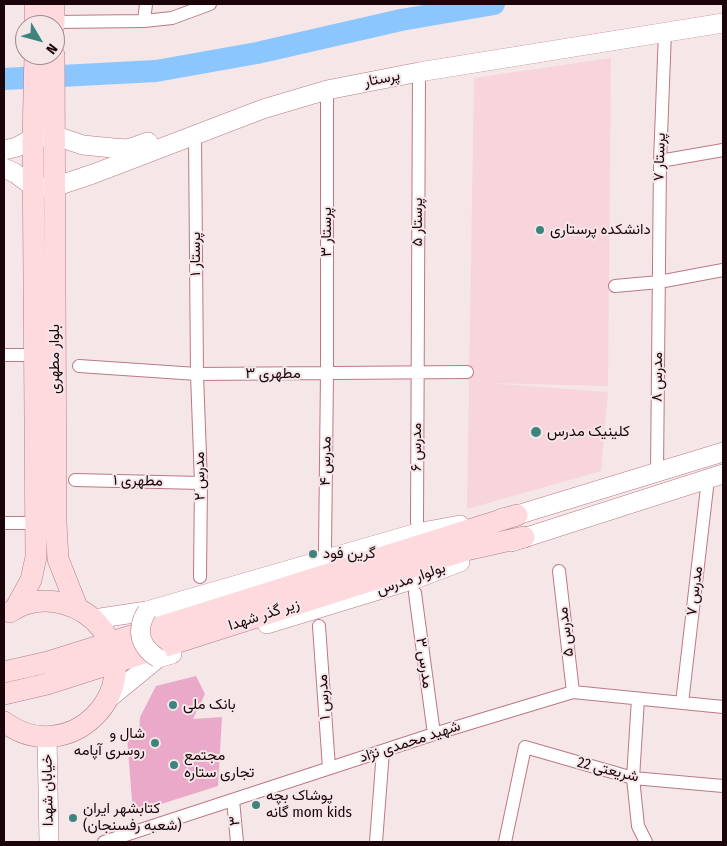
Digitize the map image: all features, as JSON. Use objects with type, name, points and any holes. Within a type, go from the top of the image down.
[{"type":"main road","points":[[35,4],[45,15]]},
{"type":"main road","name":"پرستار","points":[[43,136],[83,145],[128,149],[285,90],[324,79],[430,60],[723,14]]},
{"type":"main road","name":"پرستار","points":[[44,188],[196,135],[263,109],[327,90],[419,72],[723,23]]},
{"type":"main road","points":[[37,65],[44,109]]},
{"type":"main road","points":[[44,109],[52,65]]},
{"type":"main road","name":"بلوار مطهری","points":[[44,109],[44,188],[58,559],[76,607]]},
{"type":"main road","points":[[4,150],[17,147],[43,136]]},
{"type":"main road","points":[[4,168],[44,188]]},
{"type":"main road","name":"بلوار مطهری","points":[[9,613],[31,580],[36,557],[35,355],[44,188]]},
{"type":"main road","points":[[94,620],[147,611],[417,533],[516,515],[723,452]]},
{"type":"main road","name":"بولوار مدرس","points":[[108,698],[158,658],[415,579],[524,537],[716,477]]},
{"type":"main road","name":"زیر گذر شهدا","points":[[4,672],[48,662],[516,515]]},
{"type":"main road","name":"زیر گذر شهدا","points":[[4,694],[47,684],[466,550],[524,537]]},
{"type":"main road","points":[[4,722],[13,729],[30,735],[47,738],[66,735],[83,727],[98,714],[108,698],[114,678],[114,657],[107,636],[94,620],[76,607],[56,601],[35,602],[9,613]]},
{"type":"main road","points":[[147,611],[142,619],[140,638],[150,653],[158,658]]},
{"type":"main road","name":"خیابان شهدا","points":[[47,738],[49,842]]},
{"type":"street","points":[[144,22],[146,4]]},
{"type":"street","points":[[65,20],[144,22],[172,18],[210,4]]},
{"type":"street","name":"پرستار ۷","points":[[659,282],[660,161],[665,32]]},
{"type":"street","name":"پرستار ۵","points":[[417,372],[419,72]]},
{"type":"street","name":"پرستار ۳","points":[[327,90],[327,373]]},
{"type":"street","name":"پرستار ۱","points":[[196,135],[197,374]]},
{"type":"street","points":[[660,161],[723,150]]},
{"type":"street","points":[[614,286],[659,282],[723,270]]},
{"type":"street","name":"مدرس ۸","points":[[657,472],[659,282]]},
{"type":"street","points":[[4,355],[35,355]]},
{"type":"street","name":"مطهری ۳","points":[[79,366],[197,374],[468,372]]},
{"type":"street","name":"مدرس ۶","points":[[417,372],[417,522]]},
{"type":"street","name":"مدرس ۴","points":[[325,550],[327,373]]},
{"type":"street","name":"مدرس ۲","points":[[197,374],[201,482],[200,578]]},
{"type":"street","name":"مدرس ۷","points":[[682,703],[716,477]]},
{"type":"street","name":"مطهری ۱","points":[[75,480],[201,482]]},
{"type":"street","points":[[4,523],[37,523]]},
{"type":"street","name":"مدرس ۵","points":[[559,571],[573,692]]},
{"type":"street","name":"مدرس ۳","points":[[415,593],[434,734]]},
{"type":"street","name":"مدرس ۱","points":[[319,626],[329,768]]},
{"type":"street","name":"شهید محمدی نژاد","points":[[104,842],[434,734],[573,692],[723,708]]},
{"type":"street","points":[[638,699],[633,778],[638,826],[646,842]]},
{"type":"street","name":"شریعتی 22","points":[[505,842],[525,747],[633,778],[723,786]]},
{"type":"street","points":[[376,842],[382,751]]},
{"type":"street","name":"۳","points":[[233,800],[237,842]]},
{"type":"shaded area","name":"دانشکده پرستاری","points":[[611,58],[608,386],[488,383],[608,392],[601,471],[467,509],[474,78]]},
{"type":"building","name":"مجتمع تجاری ستاره","points":[[196,676],[205,694],[193,719],[222,717],[218,786],[133,813],[127,737],[139,734],[140,717],[156,686]]},
{"type":"waterway","points":[[4,79],[156,71],[257,53],[401,20],[494,4]]},
{"type":"place","name":"دانشکده پرستاری","points":[[540,230]]},
{"type":"place","name":"کلینیک مدرس","points":[[536,432]]},
{"type":"place","name":"گرین فود","points":[[313,554]]},
{"type":"place","name":"بانک ملی","points":[[173,705]]},
{"type":"place","name":"شال و روسری آپامه","points":[[155,743]]},
{"type":"place","name":"مجتمع تجاری ستاره","points":[[174,765]]},
{"type":"place","name":"پوشاک بچه گانه mom kids","points":[[256,805]]},
{"type":"place","name":"کتابشهر ایران (شعبه رفسنجان)","points":[[73,818]]}]
